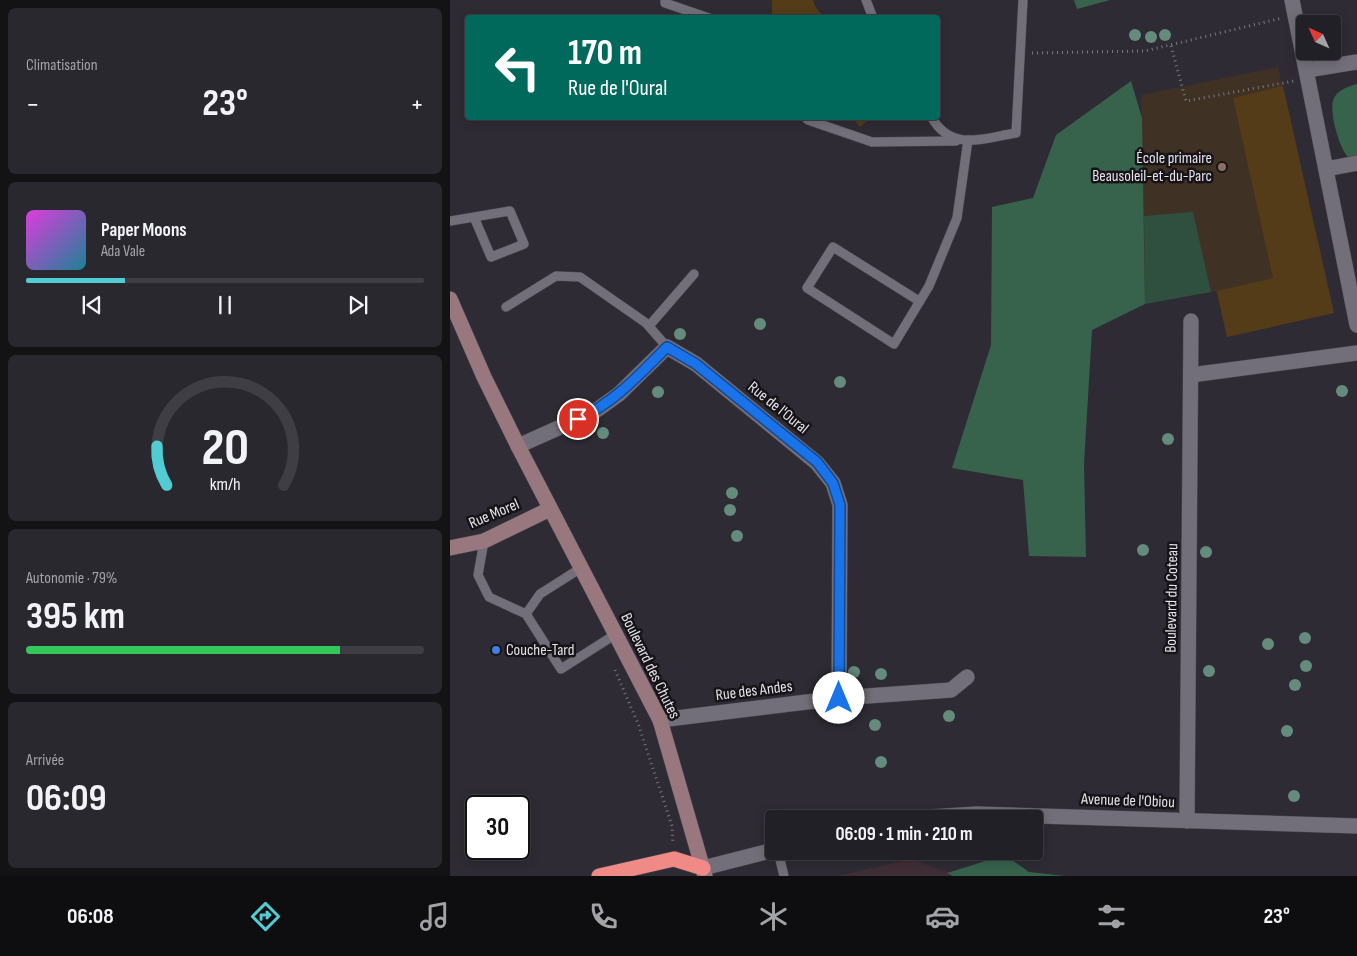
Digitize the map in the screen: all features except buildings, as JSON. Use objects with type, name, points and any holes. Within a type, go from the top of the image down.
[{"type":"highway","points":[[599,876],[674,859],[701,873]]},
{"type":"street","points":[[1294,7],[1357,325]]},
{"type":"street","points":[[1308,74],[1357,62]]},
{"type":"street","points":[[1326,169],[1357,163]]},
{"type":"street","name":"Boulevard des Chutes","points":[[450,299],[484,377],[518,446],[660,720],[701,873]]},
{"type":"street","name":"Boulevard du Coteau","points":[[1187,821],[1191,321]]},
{"type":"street","points":[[518,446],[594,412],[619,394],[667,347]]},
{"type":"street","name":"Rue de l'Oural","points":[[667,347],[696,364],[817,462],[833,483],[840,505],[839,698]]},
{"type":"street","points":[[1192,375],[1357,353]]},
{"type":"street","name":"Rue Morel","points":[[450,548],[484,541],[550,509]]},
{"type":"street","name":"Rue des Andes","points":[[660,720],[839,698],[951,690],[967,677]]},
{"type":"street","name":"Avenue de l'Obiou","points":[[1043,816],[1357,826]]},
{"type":"street","points":[[701,873],[765,853]]},
{"type":"lane","points":[[665,0],[665,3],[700,15]]},
{"type":"lane","points":[[866,0],[873,15]]},
{"type":"lane","points":[[808,120],[872,142],[968,140],[1016,133],[1022,53],[1022,0]]},
{"type":"lane","points":[[934,120],[943,132],[956,140]]},
{"type":"lane","points":[[919,301],[833,247],[807,288],[894,344],[929,286],[957,218],[968,140]]},
{"type":"lane","points":[[450,222],[474,217],[510,211],[524,244],[491,256],[474,217]]},
{"type":"lane","points":[[648,326],[694,274]]},
{"type":"lane","points":[[506,307],[556,276],[580,277],[648,326],[667,347]]},
{"type":"lane","points":[[484,541],[478,575],[489,597],[526,614],[561,669],[616,634]]},
{"type":"lane","points":[[526,614],[540,594],[582,568]]},
{"type":"lane","points":[[780,860],[784,876]]},
{"type":"path","points":[[1022,53],[1145,51],[1171,46],[1294,7]]},
{"type":"path","points":[[1171,46],[1186,101],[1308,74]]},
{"type":"path","name":"Boulevard des Chutes","points":[[614,668],[639,726],[672,826],[674,859]]},
{"type":"shaded area","name":"École primaire Beausoleil-et-du-Parc","points":[[1278,67],[1334,313],[1227,337],[1216,291],[1145,304],[1141,95]]},
{"type":"shaded area","points":[[914,860],[958,876],[838,876]]},
{"type":"green space","points":[[1074,0],[1110,0],[1077,9]]},
{"type":"green space","points":[[1131,81],[1142,118],[1145,304],[1092,330],[1084,464],[1086,557],[1029,556],[1023,480],[952,468],[991,345],[992,207],[1033,198],[1056,135]]},
{"type":"green space","points":[[1357,84],[1357,156],[1348,157],[1341,146],[1332,111],[1334,98],[1338,93],[1347,87]]},
{"type":"green space","points":[[1193,212],[1211,292],[1145,304],[1144,216]]},
{"type":"green space","points":[[989,860],[1012,860],[1029,872],[1065,876],[953,876],[947,873]]},
{"type":"place","name":"École primaire Beausoleil-et-du-Parc","points":[[1222,167]]},
{"type":"place","name":"Couche-Tard","points":[[496,650]]},
{"type":"route","points":[[578,419],[594,412],[619,394],[667,347],[696,364],[817,462],[833,483],[840,505],[839,698]]}]
